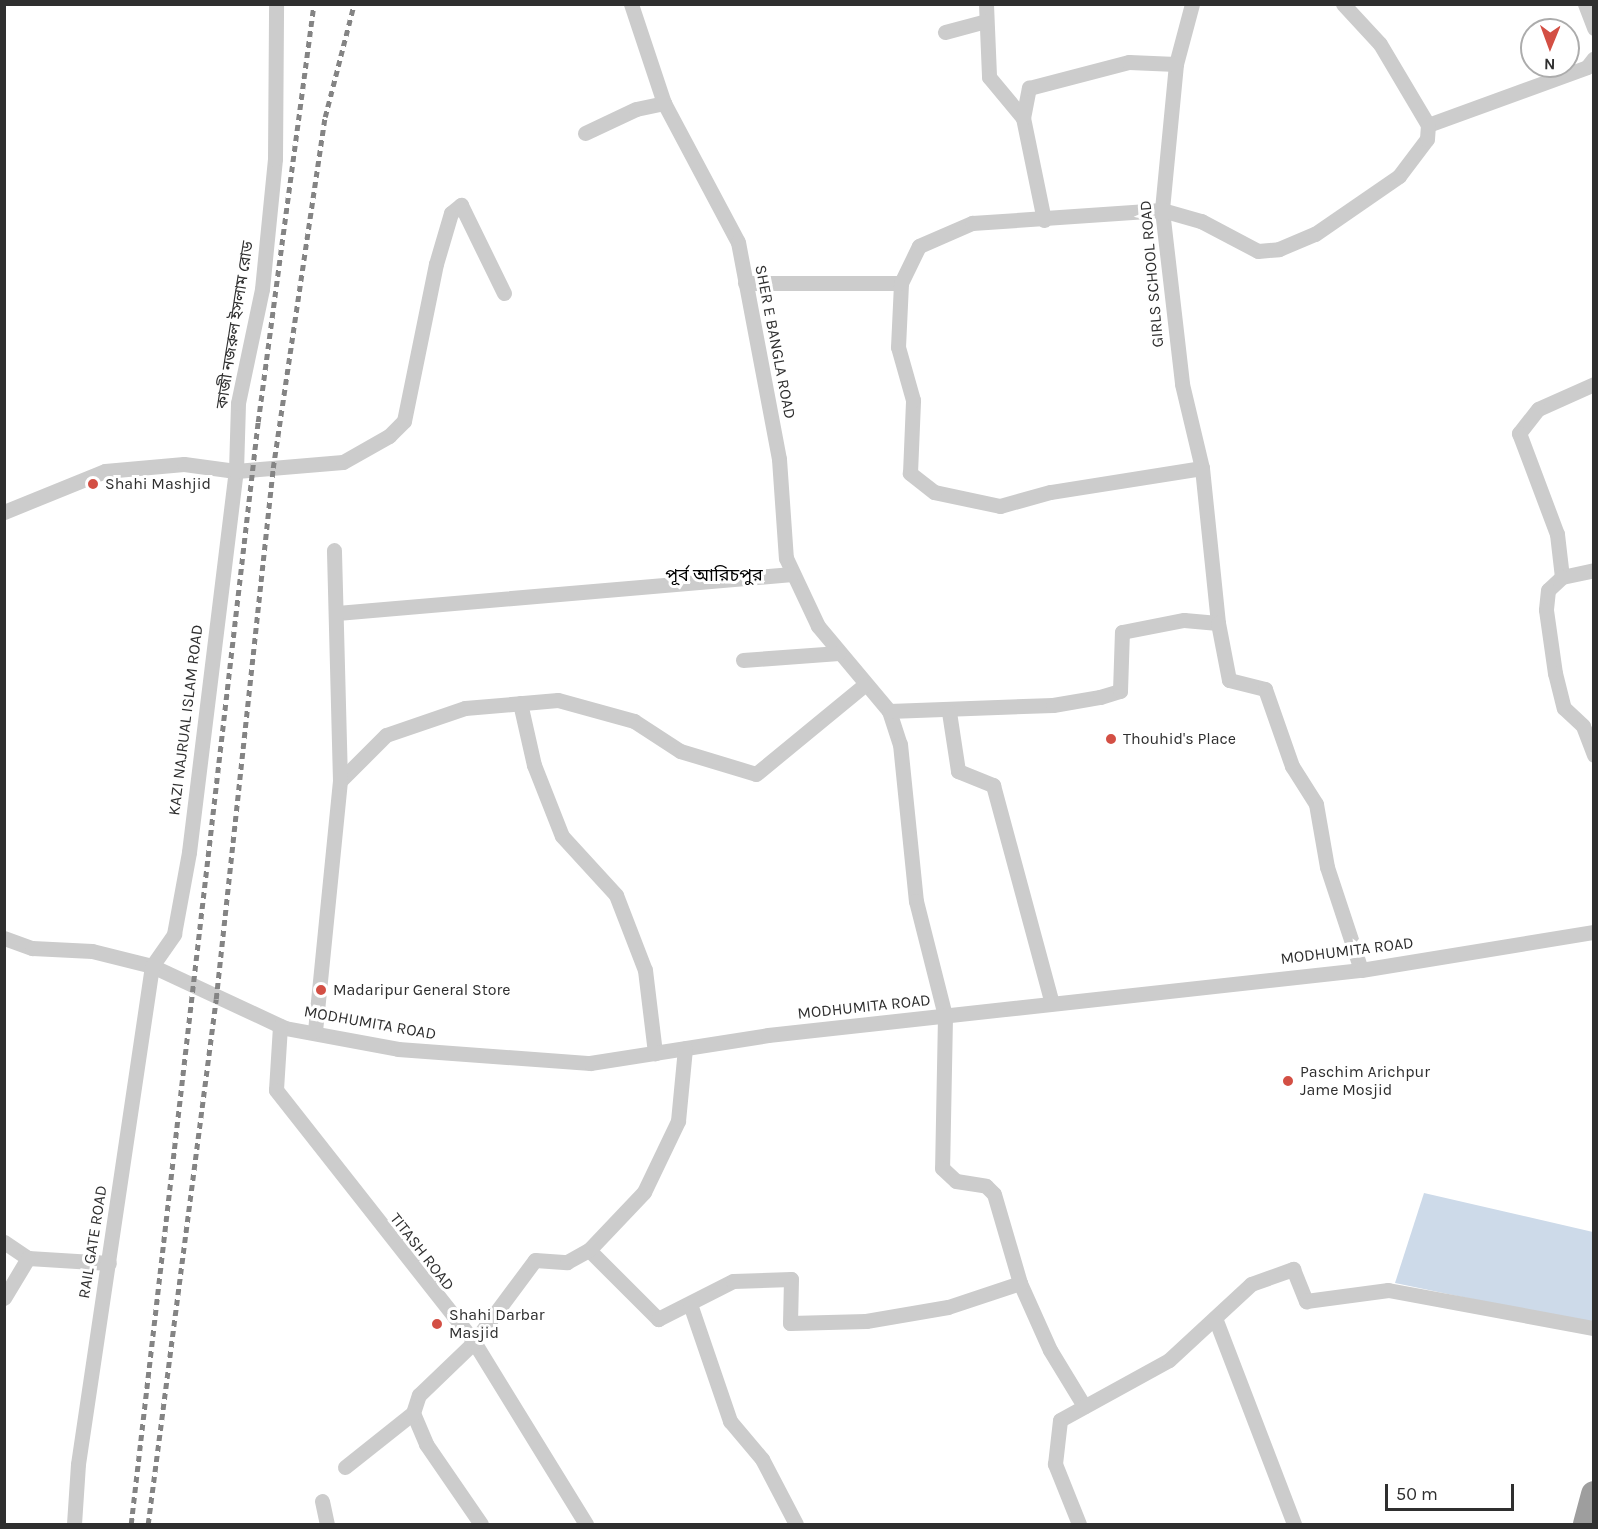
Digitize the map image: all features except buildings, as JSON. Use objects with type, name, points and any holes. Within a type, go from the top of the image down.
[{"type":"highway","points":[[1586,1524],[1593,1494]]},
{"type":"street","name":"কাজী নজরুল ইসলাম রোড","points":[[237,471],[238,403],[262,289],[275,159],[276,4]]},
{"type":"street","name":"SHER E BANGLA ROAD","points":[[631,4],[664,103],[738,242],[778,459],[783,543],[792,574],[818,626],[863,686],[890,711]]},
{"type":"street","points":[[986,4],[989,77],[1023,118]]},
{"type":"street","name":"GIRLS SCHOOL ROAD","points":[[1192,4],[1176,64],[1162,210],[1182,384],[1202,468],[1218,623],[1230,680],[1265,689],[1292,766],[1316,804],[1327,867],[1360,970]]},
{"type":"street","points":[[1202,468],[1124,478],[1000,506],[934,492],[910,473],[915,422],[898,347],[901,283],[919,246],[972,223],[1044,220],[1162,210],[1201,221],[1258,250],[1280,249],[1315,234],[1399,176],[1426,139],[1428,125],[1380,44],[1343,4]]},
{"type":"street","points":[[1585,4],[1593,28]]},
{"type":"street","points":[[945,32],[986,21]]},
{"type":"street","points":[[1428,125],[1587,67],[1593,58]]},
{"type":"street","points":[[1044,220],[1023,118],[1029,88],[1129,62],[1176,64]]},
{"type":"street","points":[[585,133],[636,109],[664,103]]},
{"type":"street","points":[[4,512],[105,471],[184,464],[237,471],[344,462],[404,421],[436,264],[451,213],[461,205],[504,293]]},
{"type":"street","points":[[746,283],[901,283]]},
{"type":"street","points":[[1562,577],[1557,534],[1519,433],[1538,409],[1593,384]]},
{"type":"street","name":"KAZI NAJRUAL ISLAM ROAD","points":[[152,966],[174,934],[189,852],[237,471]]},
{"type":"street","points":[[315,1031],[340,781],[334,550]]},
{"type":"street","points":[[1593,570],[1562,577],[1548,590],[1546,610],[1555,674],[1563,708],[1583,726],[1593,754]]},
{"type":"street","points":[[337,614],[792,574]]},
{"type":"street","points":[[1084,1406],[1050,1350],[1020,1283],[994,1194],[986,1186],[956,1181],[942,1168],[945,1016],[916,901],[900,744],[890,711],[949,712],[1053,705],[1120,691],[1122,632],[1184,621],[1218,623]]},
{"type":"street","points":[[743,660],[839,653]]},
{"type":"street","points":[[340,781],[386,735],[465,708],[558,700],[634,721],[680,751],[756,774],[863,686]]},
{"type":"street","points":[[520,703],[534,765],[562,836],[616,896],[645,970],[655,1053]]},
{"type":"street","points":[[949,712],[958,771],[993,785],[1052,1003]]},
{"type":"street","name":"MODHUMITA ROAD","points":[[4,938],[32,948],[92,951],[152,966],[280,1026],[398,1049],[496,1059],[590,1063],[686,1048],[1052,1003],[1360,970],[1593,932]]},
{"type":"street","name":"RAIL GATE ROAD","points":[[74,1524],[78,1464],[152,966]]},
{"type":"street","name":"TITASH ROAD","points":[[280,1026],[276,1090],[474,1342],[586,1524]]},
{"type":"street","points":[[345,1467],[413,1413],[419,1395],[474,1342],[535,1260],[567,1262],[589,1250],[644,1192],[678,1121],[686,1048]]},
{"type":"street","points":[[4,1242],[28,1258],[109,1263]]},
{"type":"street","points":[[589,1250],[658,1319],[733,1281],[791,1279],[790,1323],[866,1321],[948,1307],[1020,1283]]},
{"type":"street","points":[[4,1298],[28,1258]]},
{"type":"street","points":[[1079,1524],[1055,1464],[1060,1420],[1169,1360],[1251,1284],[1293,1269],[1306,1301],[1388,1290],[1593,1328]]},
{"type":"street","points":[[690,1304],[730,1421],[762,1459],[796,1524]]},
{"type":"street","points":[[1215,1318],[1294,1524]]},
{"type":"street","points":[[413,1413],[426,1444],[481,1524]]},
{"type":"street","points":[[322,1501],[327,1524]]},
{"type":"water","points":[[1424,1193],[1593,1232],[1593,1324],[1395,1283]]},
{"type":"railway","points":[[131,1524],[258,422],[314,4]]},
{"type":"railway","points":[[148,1524],[216,999],[273,468],[325,117],[354,4]]},
{"type":"place","name":"Shahi Mashjid","points":[[93,484]]},
{"type":"place","name":"Thouhid's Place","points":[[1111,739]]},
{"type":"place","name":"Madaripur General Store","points":[[321,990]]},
{"type":"place","name":"Paschim Arichpur Jame Mosjid","points":[[1288,1081]]},
{"type":"place","name":"Shahi Darbar Masjid","points":[[437,1324]]},
{"type":"district","name":"পূর্ব আরিচপুর","points":[[714,575]]}]
